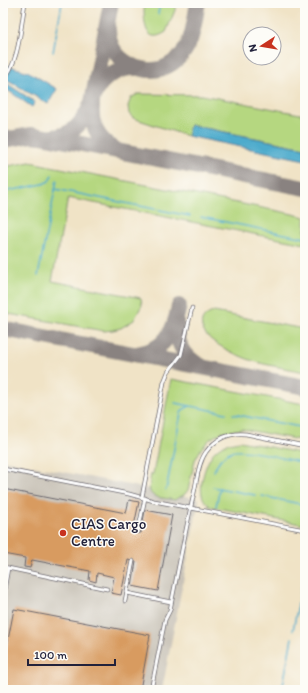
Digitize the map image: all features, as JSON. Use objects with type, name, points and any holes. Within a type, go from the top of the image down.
[{"type":"lane","points":[[3,80],[10,72],[15,59],[25,3]]},
{"type":"lane","points":[[138,532],[164,382],[168,372],[181,355],[192,308]]},
{"type":"lane","points":[[151,690],[165,620],[172,602],[202,461],[210,447],[220,439],[231,435],[242,434],[305,446]]},
{"type":"lane","points":[[3,469],[305,530]]},
{"type":"lane","points":[[125,601],[133,561]]},
{"type":"lane","points":[[3,568],[107,589]]},
{"type":"lane","points":[[3,596],[8,568]]},
{"type":"lane","points":[[127,593],[172,602]]},
{"type":"shaded area","points":[[3,460],[199,499],[162,690],[3,690]]},
{"type":"green space","points":[[144,3],[178,3],[166,32],[158,36],[153,36],[149,33],[146,29],[145,23]]},
{"type":"green space","points":[[138,94],[202,95],[305,115],[305,148],[190,125],[187,136],[133,118],[129,114],[128,106],[131,98]]},
{"type":"green space","points":[[30,162],[305,217],[305,244],[68,198],[52,281],[141,298],[142,305],[134,320],[121,328],[104,331],[3,313],[3,167]]},
{"type":"green space","points":[[214,312],[304,329],[305,326],[305,372],[250,360],[219,345],[206,334],[202,328],[202,321],[204,318]]},
{"type":"green space","points":[[171,379],[304,404],[305,441],[242,429],[222,432],[210,439],[201,449],[195,460],[188,490],[184,495],[175,500],[156,497],[151,493],[151,474],[153,474]]},
{"type":"green space","points":[[240,441],[305,454],[305,525],[208,506],[209,505],[203,498],[201,490],[207,465],[213,454],[221,446]]},
{"type":"water","points":[[3,64],[29,72],[57,89],[48,104],[3,77]]},
{"type":"water","points":[[3,81],[35,102],[32,107],[3,87]]},
{"type":"water","points":[[190,125],[305,148],[305,160],[187,136]]},
{"type":"building","name":"CIAS Cargo Centre","points":[[3,489],[126,513],[129,500],[139,502],[133,531],[141,533],[145,510],[172,515],[158,591],[132,586],[136,562],[128,560],[121,595],[111,593],[114,577],[97,573],[96,582],[89,580],[90,571],[32,560],[30,568],[24,567],[25,558],[3,554]]},
{"type":"building","points":[[14,609],[150,635],[140,690],[3,690],[3,666]]},
{"type":"waterway","points":[[53,52],[62,3]]},
{"type":"waterway","points":[[158,14],[160,3]]},
{"type":"waterway","points":[[3,192],[43,184],[49,181],[52,175]]},
{"type":"waterway","points":[[38,276],[57,180]]},
{"type":"waterway","points":[[55,189],[190,216]]},
{"type":"waterway","points":[[201,217],[305,238]]},
{"type":"waterway","points":[[175,403],[226,413]]},
{"type":"waterway","points":[[166,490],[181,413],[184,409],[190,406]]},
{"type":"waterway","points":[[233,414],[305,428]]},
{"type":"waterway","points":[[214,471],[224,456],[230,452],[237,451],[256,452],[305,463]]},
{"type":"waterway","points":[[213,487],[255,495]]},
{"type":"waterway","points":[[216,506],[220,488]]},
{"type":"waterway","points":[[262,496],[305,505]]},
{"type":"waterway","points":[[293,630],[305,570]]},
{"type":"waterway","points":[[282,690],[292,638]]},
{"type":"taxiway","points":[[52,137],[67,134],[78,126],[89,109],[92,102],[111,3]]},
{"type":"taxiway","points":[[95,93],[102,82],[118,71],[131,68],[155,70],[167,66],[177,59],[185,50],[190,40],[198,3]]},
{"type":"taxiway","points":[[108,29],[110,42],[116,53],[125,62],[137,68]]},
{"type":"taxiway","points":[[92,106],[92,119],[96,131],[104,141],[115,149]]},
{"type":"taxiway","points":[[3,140],[32,135],[41,136],[305,188]]},
{"type":"taxiway","points":[[137,354],[147,352],[162,344],[171,331],[179,306]]},
{"type":"taxiway","points":[[176,320],[177,334],[181,347],[189,358],[201,366]]},
{"type":"taxiway","points":[[3,329],[305,387]]},
{"type":"place","name":"CIAS Cargo Centre","points":[[63,533]]}]
